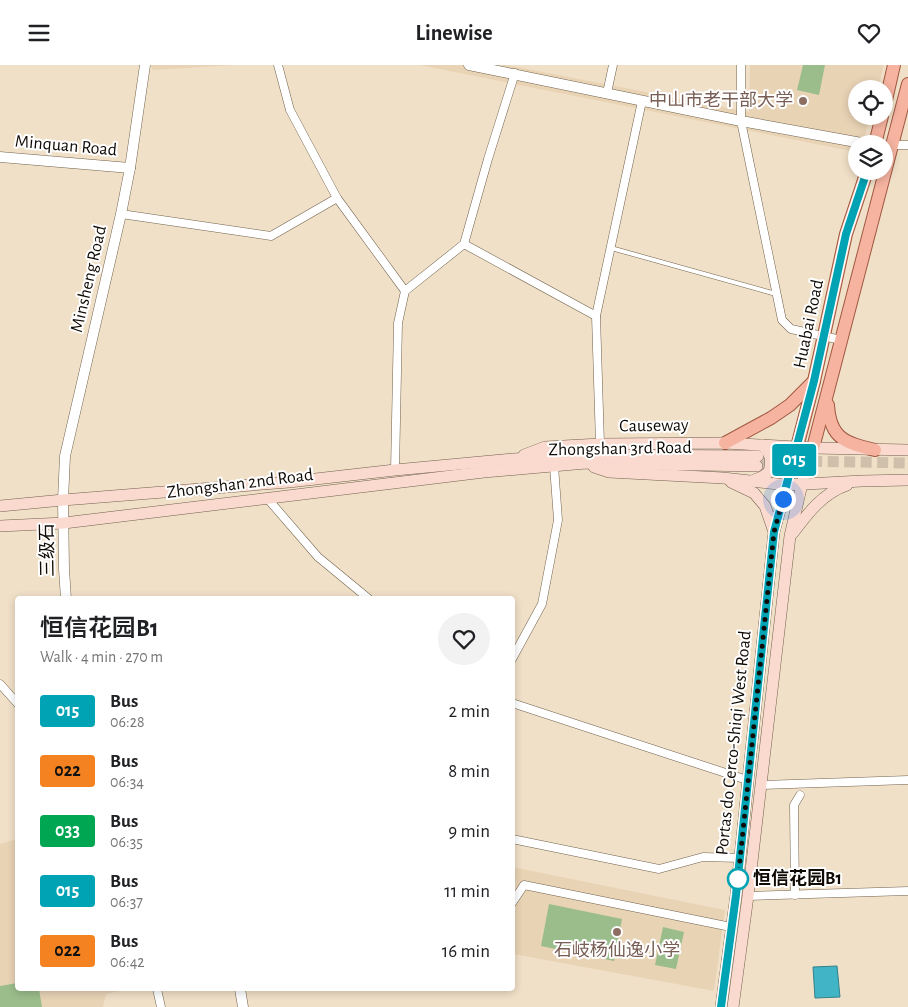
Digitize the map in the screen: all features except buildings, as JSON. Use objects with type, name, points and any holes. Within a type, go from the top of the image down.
[{"type":"main road","points":[[891,80],[894,65]]},
{"type":"main road","name":"Huabai Road","points":[[893,138],[908,84]]},
{"type":"main road","name":"Huabai Road","points":[[787,485],[814,381],[846,234],[864,180]]},
{"type":"main road","name":"Huabai Road","points":[[802,484],[828,397],[882,180]]},
{"type":"main road","points":[[725,443],[772,418],[790,405],[814,381]]},
{"type":"main road","points":[[828,397],[829,417],[840,438],[850,444],[875,450],[908,450]]},
{"type":"main road","name":"Causeway","points":[[513,459],[545,447],[600,444],[725,443],[759,456],[797,447],[875,450]]},
{"type":"main road","points":[[750,481],[762,477],[769,472],[770,457],[767,449],[759,456]]},
{"type":"main road","name":"Zhongshan 3rd Road","points":[[484,467],[513,459],[585,455],[759,456]]},
{"type":"main road","name":"Zhongshan 3rd Road","points":[[484,467],[554,466],[759,456]]},
{"type":"main road","points":[[586,463],[609,472],[787,485],[908,480]]},
{"type":"main road","points":[[0,506],[289,482],[395,470],[484,467]]},
{"type":"main road","name":"Zhongshan 2nd Road","points":[[0,526],[64,523],[267,498],[484,467]]},
{"type":"main road","points":[[723,479],[754,493],[765,506],[774,532]]},
{"type":"main road","points":[[790,536],[807,513],[822,499],[836,489],[862,481]]},
{"type":"main road","name":"Portas do Cerco-Shiqi West Road","points":[[733,1007],[748,896],[790,536],[802,484]]},
{"type":"main road","name":"Portas do Cerco-Shiqi West Road","points":[[721,1007],[740,858],[774,532],[787,485]]},
{"type":"street","name":"Minsheng Road","points":[[63,500],[65,456],[121,214],[130,168],[145,65]]},
{"type":"street","points":[[278,65],[290,110],[337,198],[405,291]]},
{"type":"street","points":[[470,65],[741,121],[848,141]]},
{"type":"street","points":[[608,93],[613,65]]},
{"type":"street","points":[[741,65],[741,121],[782,320],[791,329],[841,340]]},
{"type":"street","points":[[395,470],[398,323],[405,291],[464,243],[488,159],[516,73]]},
{"type":"street","points":[[600,444],[596,316],[642,101]]},
{"type":"street","points":[[893,145],[908,145]]},
{"type":"street","name":"Minquan Road","points":[[0,157],[130,168]]},
{"type":"street","points":[[121,214],[271,236],[337,198]]},
{"type":"street","points":[[464,243],[596,316]]},
{"type":"street","points":[[515,654],[542,604],[558,520],[554,466]]},
{"type":"street","points":[[267,498],[318,557],[365,596]]},
{"type":"street","name":"三级石","points":[[63,500],[66,596]]},
{"type":"street","points":[[0,684],[15,701]]},
{"type":"street","points":[[515,704],[747,780]]},
{"type":"street","points":[[761,785],[908,780]]},
{"type":"street","points":[[795,895],[794,805],[800,795]]},
{"type":"street","points":[[515,840],[660,869],[703,857],[740,858]]},
{"type":"street","points":[[515,898],[524,885],[731,927]]},
{"type":"street","points":[[748,896],[908,891]]},
{"type":"street","points":[[157,991],[161,1007]]},
{"type":"street","points":[[240,991],[242,1007]]},
{"type":"lane","points":[[611,248],[776,294]]},
{"type":"lane","points":[[832,449],[850,454],[908,455]]},
{"type":"lane","points":[[831,483],[867,477],[908,475]]},
{"type":"shaded area","points":[[151,65],[236,65],[152,70]]},
{"type":"shaded area","points":[[419,65],[507,65],[749,112],[750,65],[884,65],[880,80],[848,80],[848,125],[868,125],[865,135],[848,135],[848,150]]},
{"type":"shaded area","points":[[15,840],[15,991],[119,991],[106,994],[103,1007],[0,1007],[0,844]]},
{"type":"shaded area","name":"石岐杨仙逸小学","points":[[515,868],[725,910],[714,991],[515,954]]},
{"type":"green space","points":[[803,65],[825,65],[819,95],[797,90]]},
{"type":"green space","points":[[549,904],[622,919],[614,961],[541,946]]},
{"type":"green space","points":[[663,927],[684,932],[676,969],[655,965]]},
{"type":"green space","points":[[15,983],[15,991],[39,991],[42,1007],[0,1007],[0,986]]},
{"type":"water","points":[[837,966],[840,997],[815,998],[813,967]]},
{"type":"tunnel","points":[[760,455],[801,455]]},
{"type":"tunnel","points":[[762,466],[802,461],[908,463]]},
{"type":"bus line","name":"015","points":[[721,1007],[736,895],[774,532],[814,381],[846,234],[864,180]]},
{"type":"place","name":"中山市老干部大学","points":[[803,101]]},
{"type":"place","name":"恒信花园B1","points":[[738,879]]},
{"type":"place","name":"石岐杨仙逸小学","points":[[617,932]]},
{"type":"route","points":[[738,879],[774,532],[783,499]]}]
